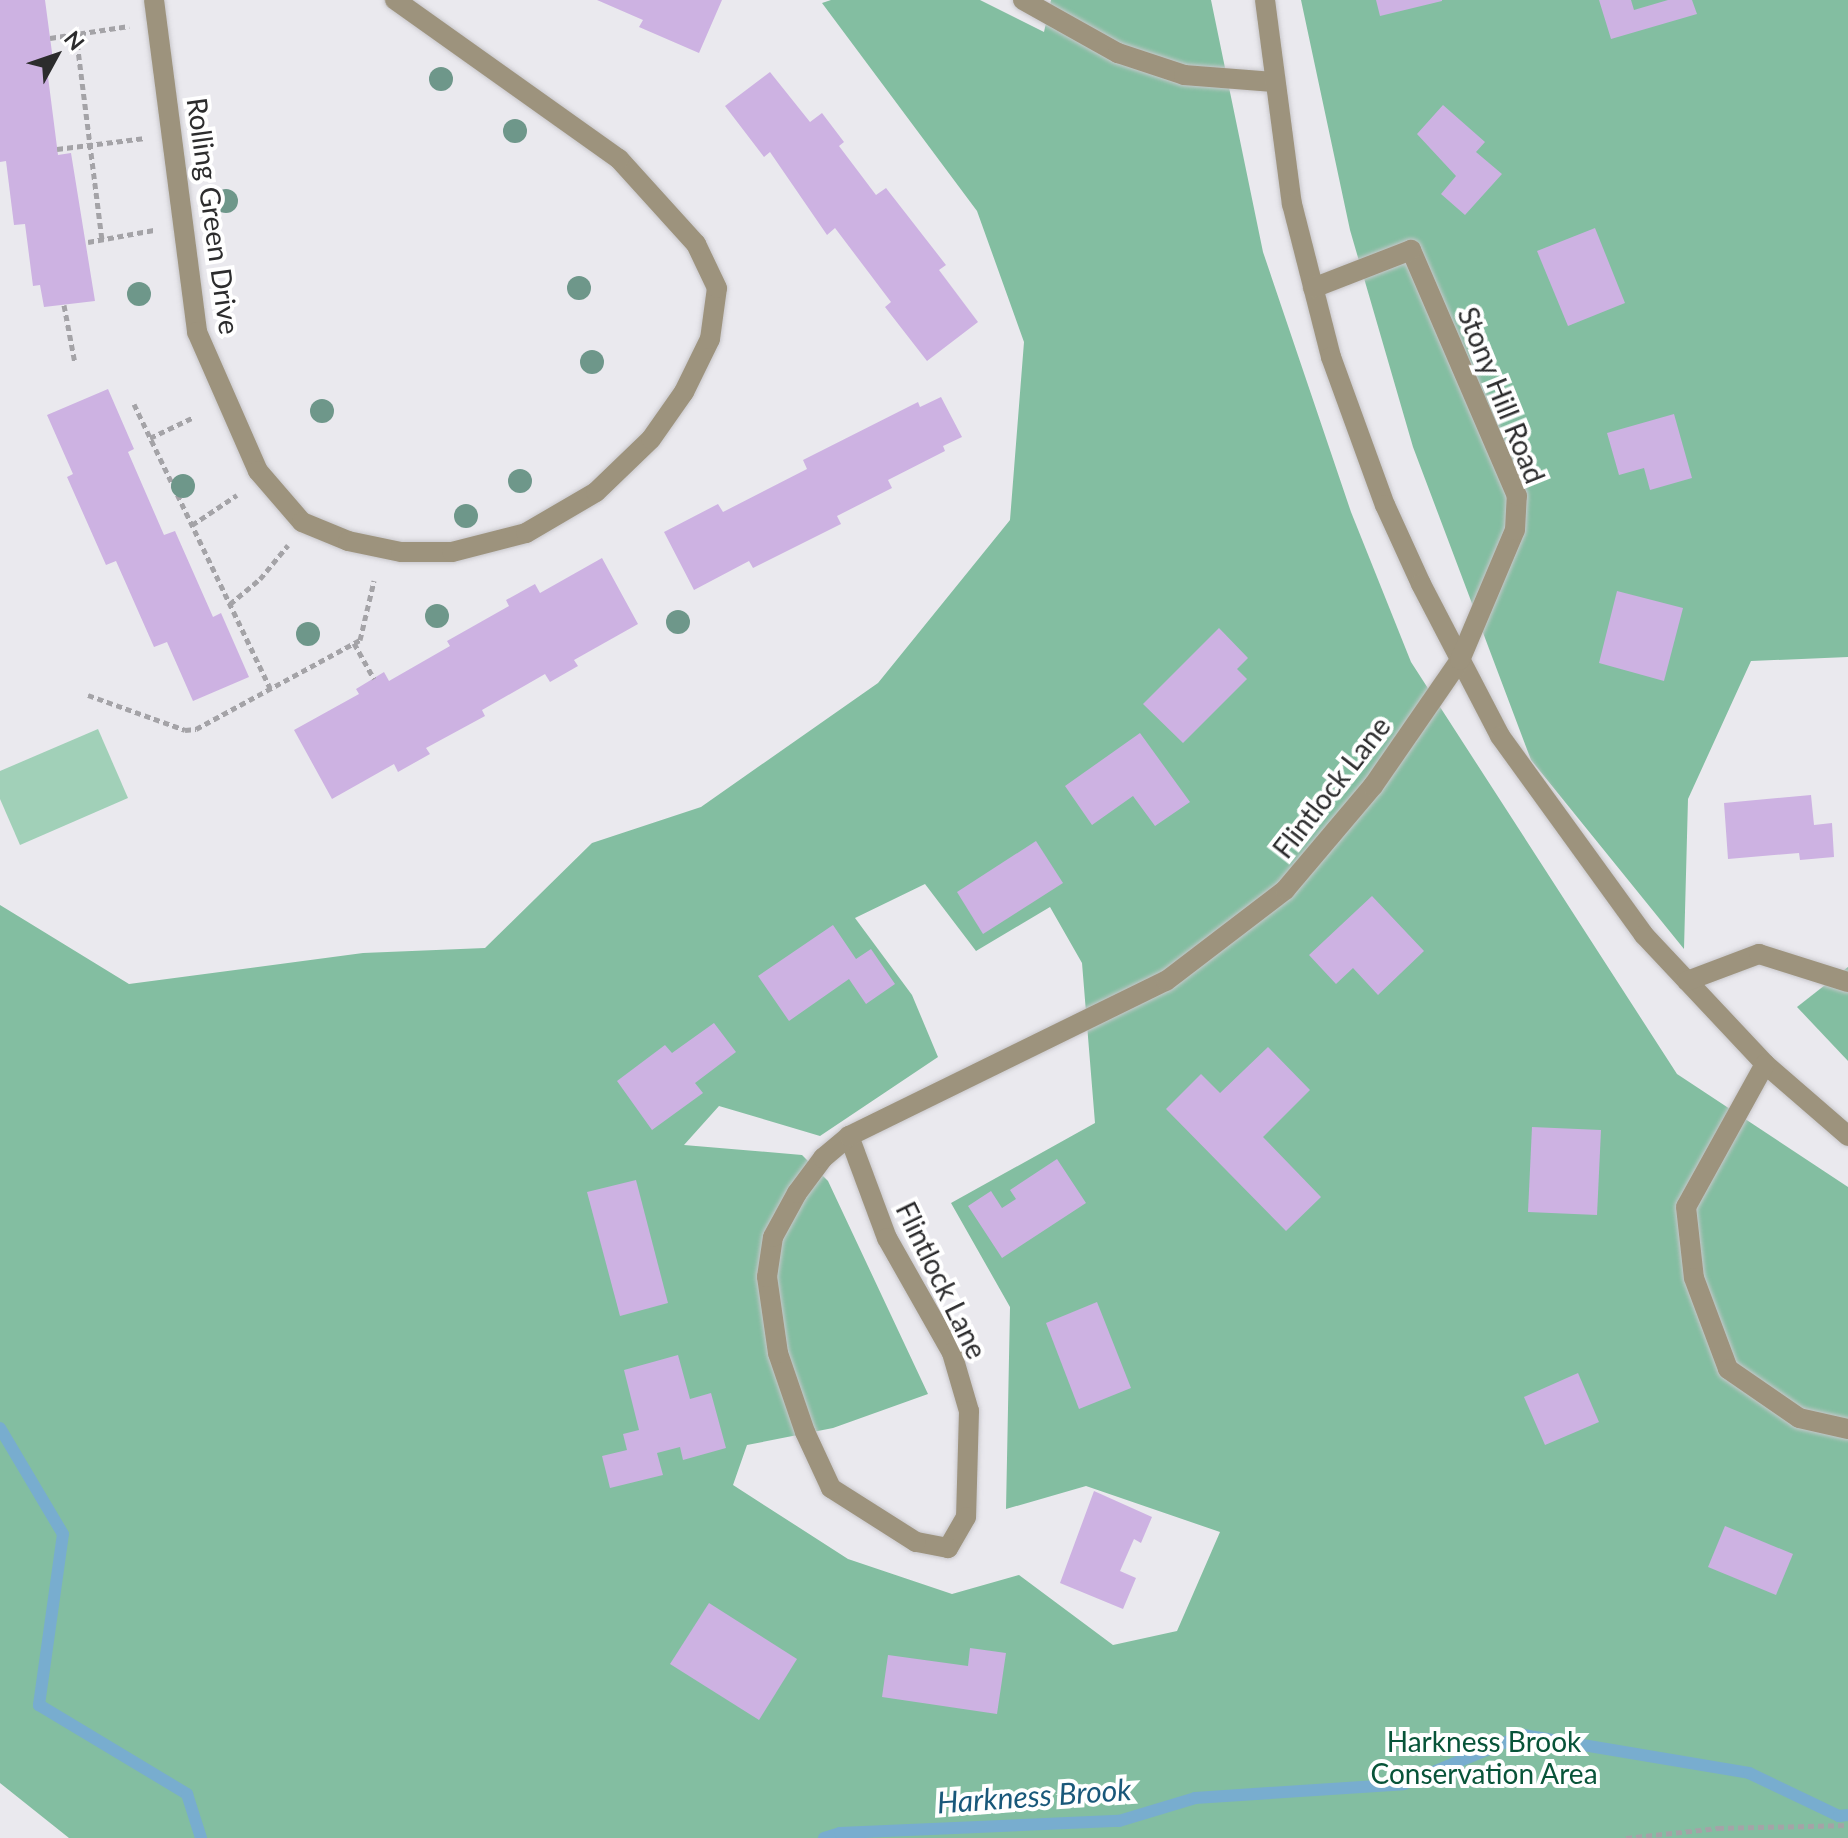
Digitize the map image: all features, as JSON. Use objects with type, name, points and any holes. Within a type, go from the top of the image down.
[{"type":"street","name":"Rolling Green Drive","points":[[154,0],[197,332],[258,471],[302,522],[348,541],[401,552],[452,552],[526,533],[596,492],[651,439],[684,392],[710,339],[717,288],[696,244],[619,159],[395,0]]},
{"type":"street","points":[[1023,0],[1118,53],[1184,75],[1274,82]]},
{"type":"street","points":[[1265,0],[1292,204],[1331,357],[1385,505],[1460,660],[1500,736],[1644,935],[1765,1064],[1848,1136]]},
{"type":"street","name":"Stony Hill Road","points":[[1313,288],[1411,250],[1517,496],[1515,530],[1460,660]]},
{"type":"street","name":"Flintlock Lane","points":[[849,1136],[887,1238],[952,1353],[969,1411],[966,1517],[948,1548],[916,1542],[831,1488],[805,1432],[778,1353],[767,1277],[773,1237],[823,1158],[849,1136],[1166,981],[1238,930],[1285,890],[1373,786],[1460,660]]},
{"type":"street","points":[[1687,981],[1759,954],[1848,982]]},
{"type":"street","points":[[1765,1064],[1686,1207],[1694,1278],[1728,1369],[1799,1418],[1848,1429]]},
{"type":"path","points":[[50,38],[130,25]]},
{"type":"path","points":[[76,34],[102,239]]},
{"type":"path","points":[[57,149],[146,138]]},
{"type":"path","points":[[88,242],[159,229]]},
{"type":"path","points":[[64,305],[75,363]]},
{"type":"path","points":[[134,404],[270,688]]},
{"type":"path","points":[[150,438],[192,418]]},
{"type":"path","points":[[192,525],[237,495]]},
{"type":"path","points":[[230,604],[260,579],[288,544]]},
{"type":"path","points":[[88,695],[185,730],[360,640],[374,581]]},
{"type":"path","points":[[354,643],[374,679]]},
{"type":"path","points":[[1626,1838],[1718,1828],[1848,1825]]},
{"type":"green space","name":"Harkness Brook Conservation Area","points":[[831,0],[980,0],[1044,32],[1051,0],[1211,0],[1263,252],[1351,512],[1411,662],[1677,1074],[1848,1187],[1848,1838],[69,1838],[0,1783],[0,905],[129,984],[363,953],[485,948],[592,843],[701,807],[878,683],[1010,520],[1024,342],[977,211],[822,3]],"holes":[[[925,884],[976,951],[1050,907],[1082,963],[1095,1123],[951,1203],[1010,1307],[1006,1509],[1086,1486],[1220,1532],[1177,1631],[1113,1645],[1019,1575],[952,1594],[848,1559],[733,1485],[747,1445],[833,1428],[928,1394],[828,1181],[802,1155],[684,1145],[719,1106],[820,1136],[938,1057],[912,995],[855,918]]]},
{"type":"green space","points":[[1301,0],[1848,0],[1848,657],[1751,661],[1688,799],[1684,949],[1531,760],[1413,447],[1350,230]]},
{"type":"green space","points":[[98,729],[128,798],[20,845],[0,799],[0,771]]},
{"type":"green space","points":[[1848,967],[1848,1061],[1797,1007]]},
{"type":"building","points":[[0,0],[45,0],[53,60],[46,61],[58,155],[71,153],[95,301],[44,307],[40,285],[33,286],[25,224],[14,225],[6,161],[0,162]]},
{"type":"building","points":[[597,0],[722,0],[699,53],[639,27],[643,20]]},
{"type":"building","points":[[1376,0],[1442,0],[1442,1],[1380,16]]},
{"type":"building","points":[[1599,0],[1631,0],[1634,10],[1668,0],[1692,0],[1697,14],[1611,39]]},
{"type":"building","points":[[770,72],[810,122],[822,113],[844,142],[839,146],[876,195],[886,188],[946,265],[939,270],[978,322],[927,361],[885,307],[891,302],[835,228],[827,235],[770,152],[764,157],[725,106]]},
{"type":"building","points":[[1443,105],[1485,142],[1476,152],[1502,174],[1465,215],[1441,194],[1456,176],[1417,134]]},
{"type":"building","points":[[1595,228],[1625,303],[1568,326],[1537,251]]},
{"type":"building","points":[[108,389],[134,449],[128,452],[164,535],[175,531],[213,617],[221,613],[249,677],[193,701],[167,642],[154,647],[116,561],[106,565],[67,477],[73,474],[47,415]]},
{"type":"building","points":[[941,397],[962,437],[943,446],[945,451],[888,480],[892,488],[837,516],[841,524],[753,568],[749,561],[694,590],[664,532],[718,504],[723,512],[807,469],[803,460],[918,402],[920,407]]},
{"type":"building","points":[[1674,414],[1692,478],[1650,490],[1644,468],[1619,475],[1607,433]]},
{"type":"building","points":[[602,558],[638,624],[574,660],[578,666],[550,682],[545,674],[482,710],[485,716],[426,748],[430,754],[398,772],[394,764],[332,799],[294,730],[359,694],[356,689],[384,672],[389,681],[450,646],[447,641],[509,606],[506,600],[535,584],[540,593]]},
{"type":"building","points":[[1617,591],[1683,608],[1664,681],[1599,663]]},
{"type":"building","points":[[1219,628],[1248,658],[1237,669],[1247,679],[1183,743],[1143,704]]},
{"type":"building","points":[[1140,733],[1190,802],[1155,826],[1133,796],[1092,825],[1065,786]]},
{"type":"building","points":[[1811,795],[1814,825],[1832,823],[1834,857],[1800,860],[1799,853],[1728,859],[1724,803]]},
{"type":"building","points":[[1036,841],[1063,883],[983,934],[957,892]]},
{"type":"building","points":[[1372,896],[1424,951],[1378,995],[1353,968],[1336,984],[1309,955]]},
{"type":"building","points":[[833,925],[856,959],[871,949],[895,984],[866,1004],[849,979],[789,1021],[758,976]]},
{"type":"building","points":[[714,1023],[736,1052],[695,1083],[703,1093],[652,1130],[617,1081],[665,1045],[672,1053]]},
{"type":"building","points":[[1268,1047],[1310,1090],[1263,1137],[1321,1197],[1286,1231],[1166,1109],[1201,1074],[1220,1093]]},
{"type":"building","points":[[1532,1127],[1601,1130],[1597,1215],[1528,1212]]},
{"type":"building","points":[[1057,1159],[1086,1203],[1002,1258],[968,1206],[991,1191],[1002,1208],[1016,1199],[1010,1190]]},
{"type":"building","points":[[636,1180],[668,1303],[620,1316],[587,1192]]},
{"type":"building","points":[[1097,1302],[1131,1388],[1079,1409],[1046,1323]]},
{"type":"building","points":[[678,1355],[690,1399],[711,1393],[726,1448],[683,1460],[680,1447],[657,1453],[663,1475],[610,1488],[602,1456],[627,1450],[623,1434],[639,1430],[624,1370]]},
{"type":"building","points":[[1578,1373],[1599,1422],[1545,1445],[1524,1397]]},
{"type":"building","points":[[1094,1491],[1152,1517],[1141,1543],[1134,1539],[1120,1571],[1136,1578],[1123,1609],[1060,1583]]},
{"type":"building","points":[[1725,1526],[1793,1554],[1776,1595],[1708,1567]]},
{"type":"building","points":[[709,1603],[797,1659],[759,1720],[670,1664]]},
{"type":"building","points":[[970,1648],[1006,1653],[997,1714],[882,1697],[888,1655],[968,1666]]},
{"type":"waterway","name":"Harkness Brook","points":[[0,1428],[63,1534],[39,1705],[187,1794],[201,1838]]},
{"type":"waterway","name":"Harkness Brook","points":[[824,1838],[840,1833],[1119,1821],[1195,1798],[1404,1784],[1523,1735],[1749,1773],[1839,1816],[1848,1815]]}]
